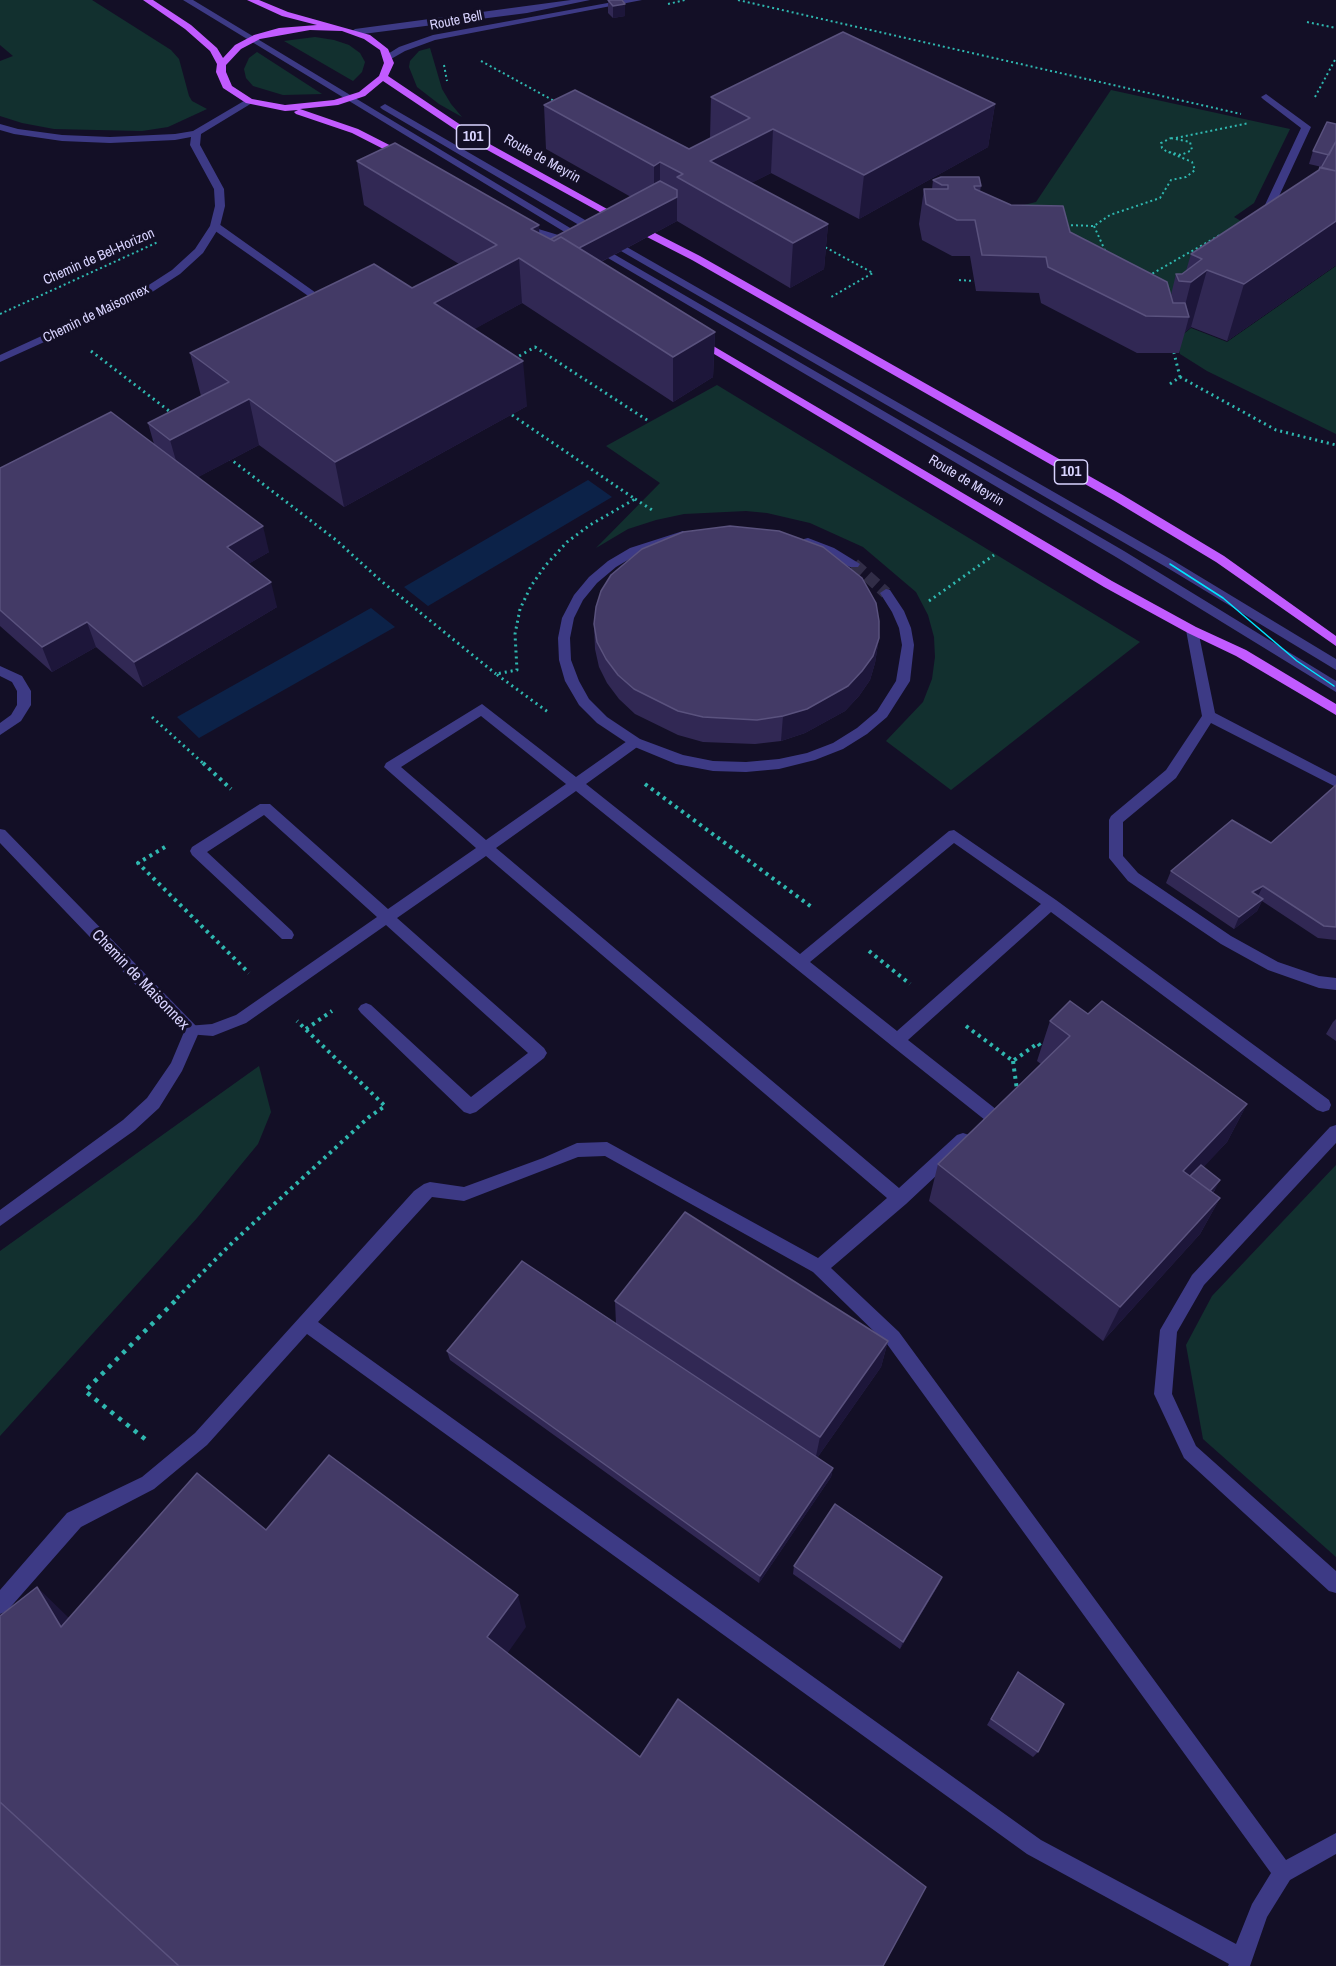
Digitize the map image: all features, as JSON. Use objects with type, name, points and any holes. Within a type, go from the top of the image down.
[{"type":"main road","points":[[147,0],[188,27],[214,50],[222,64],[222,81],[228,88],[249,101],[285,108],[355,131],[416,163]]},
{"type":"main road","points":[[251,0],[285,14],[355,32],[377,43],[388,57],[383,76],[362,94],[319,106],[285,108]]},
{"type":"main road","points":[[222,64],[233,51],[251,39],[264,34],[302,27],[340,29]]},
{"type":"main road","name":"Route de Meyrin","points":[[383,76],[483,144],[629,224]]},
{"type":"main road","points":[[517,224],[557,251]]},
{"type":"main road","name":"101","points":[[651,235],[696,258],[1173,531],[1220,559],[1336,642]]},
{"type":"main road","name":"Route de Meyrin","points":[[688,334],[1108,584],[1192,630],[1241,653],[1336,710]]},
{"type":"street","points":[[187,0],[588,245],[517,224]]},
{"type":"street","points":[[206,0],[605,236]]},
{"type":"street","name":"Route Bell","points":[[355,32],[383,30],[586,0]]},
{"type":"street","name":"Route Bell","points":[[388,57],[402,49],[433,39],[638,0]]},
{"type":"street","points":[[1266,97],[1306,127],[1269,207]]},
{"type":"street","points":[[0,127],[36,135],[110,140],[158,138],[196,133],[249,101]]},
{"type":"street","points":[[196,133],[195,145],[219,189],[220,206],[213,230],[329,306]]},
{"type":"street","name":"Chemin de Maisonnex","points":[[0,359],[142,294],[176,272],[199,251],[213,230]]},
{"type":"street","points":[[625,249],[1088,516],[1336,665]]},
{"type":"street","points":[[612,256],[1119,554],[1335,686]]},
{"type":"street","points":[[696,533],[659,541],[612,564],[593,580],[578,598],[568,618],[564,639],[565,660],[572,681],[584,702],[602,720],[635,742],[681,760],[713,766],[746,767],[779,764],[810,757],[838,746],[862,731],[882,714],[894,698],[903,681],[907,663],[908,645],[901,620],[886,593]]},
{"type":"street","points":[[793,538],[830,551],[854,564]]},
{"type":"street","points":[[1192,630],[1209,716],[1171,774],[1116,820],[1116,858],[1134,877],[1226,940],[1273,966],[1319,982],[1336,984]]},
{"type":"street","points":[[0,670],[17,679],[24,691],[24,705],[16,718],[0,730]]},
{"type":"street","points":[[900,1199],[391,767],[482,709],[897,1041],[982,1123]]},
{"type":"street","points":[[1209,716],[1336,782]]},
{"type":"street","points":[[192,1030],[213,1030],[241,1019],[635,742]]},
{"type":"street","points":[[287,935],[197,851],[265,808],[539,1053],[470,1107],[366,1009]]},
{"type":"street","name":"Chemin de Maisonnex","points":[[0,834],[158,999],[192,1030],[177,1066],[153,1103],[129,1125],[0,1219]]},
{"type":"street","points":[[799,963],[954,835],[1052,904],[1323,1105]]},
{"type":"street","points":[[897,1041],[1052,904]]},
{"type":"street","points":[[819,1267],[900,1199],[1017,1091]]},
{"type":"street","points":[[1336,1132],[1198,1280],[1169,1330],[1163,1394],[1190,1452],[1336,1584]]},
{"type":"street","points":[[0,1604],[74,1520],[148,1483],[201,1439],[420,1196],[430,1189],[464,1194],[549,1163],[577,1150],[608,1149],[819,1267],[893,1338],[1283,1873]]},
{"type":"street","points":[[306,1323],[960,1796],[1034,1847],[1240,1962],[1259,1911],[1283,1873],[1336,1844]]},
{"type":"path","points":[[738,0],[1242,114]]},
{"type":"path","points":[[1307,22],[1336,28]]},
{"type":"path","points":[[476,57],[565,107]]},
{"type":"path","points":[[1315,97],[1336,58]]},
{"type":"path","points":[[1063,225],[1094,225],[1110,215],[1161,198],[1171,180],[1186,177],[1195,170],[1192,162],[1166,151],[1161,146],[1163,141],[1255,122]]},
{"type":"path","points":[[1166,151],[1181,154],[1192,150],[1190,142],[1176,138]]},
{"type":"path","points":[[1144,278],[1269,207]]},
{"type":"path","points":[[1094,225],[1109,258]]},
{"type":"path","name":"Chemin de Bel-Horizon","points":[[0,314],[173,236],[213,230]]},
{"type":"path","points":[[815,242],[873,273],[821,302]]},
{"type":"path","points":[[959,280],[974,281]]},
{"type":"path","points":[[64,330],[176,416]]},
{"type":"path","points":[[508,362],[535,347],[650,422]]},
{"type":"path","points":[[1174,353],[1180,377],[1276,430],[1336,445]]},
{"type":"path","points":[[1170,384],[1180,377]]},
{"type":"path","points":[[512,415],[580,462]]},
{"type":"path","points":[[222,452],[336,540],[380,580],[496,674]]},
{"type":"path","points":[[901,620],[999,552]]},
{"type":"path","points":[[174,1462],[85,1391],[232,1242],[369,1117],[385,1106],[306,1029]]},
{"type":"path","points":[[1013,1061],[1017,1091]]},
{"type":"green space","points":[[0,0],[92,0],[171,50],[179,59],[192,101],[207,109],[168,127],[142,131],[54,129],[0,116],[0,61],[13,56],[0,45]]},
{"type":"green space","points":[[315,37],[349,45],[360,53],[365,62],[362,72],[353,81],[284,41]]},
{"type":"green space","points":[[430,48],[442,89],[462,117],[439,104],[417,87],[409,67],[410,61],[419,51]]},
{"type":"green space","points":[[257,52],[322,94],[283,95],[253,86],[246,78],[244,69],[249,58]]},
{"type":"green space","points":[[1111,90],[1290,129],[1254,203],[1234,217],[1267,236],[1166,304],[1000,211],[1036,202]]},
{"type":"green space","points":[[1336,266],[1336,434],[1207,371],[1180,354],[1176,340],[1191,328],[1227,342]]},
{"type":"green space","points":[[717,385],[1140,642],[951,790],[886,741],[923,702],[932,679],[935,657],[934,637],[928,615],[916,592],[863,547],[810,523],[767,513],[746,511],[684,514],[656,520],[628,529],[596,548],[660,483],[606,446]]},
{"type":"green space","points":[[259,1066],[271,1112],[258,1144],[197,1218],[0,1436],[0,1251]]},
{"type":"green space","points":[[1336,1165],[1336,1557],[1203,1439],[1186,1345],[1212,1296]]},
{"type":"water","points":[[588,480],[612,497],[428,606],[404,587]]},
{"type":"water","points":[[371,608],[395,627],[199,738],[177,717]]},
{"type":"building","points":[[608,0],[622,0],[625,4],[613,6]]},
{"type":"building","points":[[843,32],[995,104],[864,175],[773,129],[710,161],[828,224],[793,243],[677,177],[683,174],[660,162],[654,166],[544,105],[575,90],[689,149],[750,118],[711,97]]},
{"type":"building","points":[[1327,122],[1336,124],[1336,141],[1329,155],[1313,151]]},
{"type":"building","points":[[1336,141],[1336,171],[1321,168]]},
{"type":"building","points":[[395,143],[539,225],[531,229],[554,241],[561,237],[715,332],[673,357],[519,258],[434,303],[523,361],[335,462],[249,399],[170,440],[148,423],[229,382],[190,353],[374,264],[412,288],[497,245],[357,161]]},
{"type":"building","points":[[1320,167],[1336,171],[1336,221],[1244,284],[1207,270],[1191,282],[1179,281],[1176,274],[1182,274],[1202,259],[1191,254],[1319,170]]},
{"type":"building","points":[[941,177],[979,177],[981,186],[974,186],[975,189],[1011,205],[1063,206],[1070,232],[1167,282],[1173,303],[1185,303],[1189,317],[1146,316],[1048,267],[1046,257],[982,255],[975,220],[957,220],[926,204],[924,189],[948,189],[948,185],[942,185],[933,180]]},
{"type":"building","points":[[660,181],[677,190],[677,197],[579,248],[561,237],[554,241],[551,239]]},
{"type":"building","points":[[111,412],[263,526],[227,547],[271,582],[134,662],[87,622],[42,647],[0,610],[0,468]]},
{"type":"building","points":[[730,526],[779,531],[823,547],[862,578],[876,603],[879,638],[873,656],[848,686],[807,709],[783,716],[757,720],[703,717],[678,711],[634,689],[618,675],[606,659],[597,642],[594,624],[601,591],[611,575],[642,549],[683,532]]},
{"type":"building","points":[[1336,785],[1336,927],[1324,926],[1263,886],[1252,892],[1263,899],[1239,917],[1171,871],[1232,820],[1271,843]]},
{"type":"building","points":[[1070,1001],[1088,1014],[1102,1001],[1247,1104],[1183,1171],[1220,1198],[1120,1307],[938,1164],[1070,1036],[1050,1021]]},
{"type":"building","points":[[1201,1165],[1220,1180],[1210,1191],[1190,1176]]},
{"type":"building","points":[[685,1212],[888,1341],[820,1437],[615,1301]]},
{"type":"building","points":[[522,1261],[833,1468],[760,1576],[447,1351]]},
{"type":"building","points":[[329,1455],[518,1595],[487,1637],[640,1757],[678,1699],[926,1887],[883,1966],[179,1966],[0,1802],[0,1616],[37,1587],[61,1627],[197,1473],[266,1530]]},
{"type":"building","points":[[835,1504],[942,1577],[903,1642],[794,1566]]},
{"type":"building","points":[[1018,1672],[1064,1704],[1038,1752],[991,1719]]},
{"type":"building","points":[[0,1802],[179,1966],[0,1966]]},
{"type":"tunnel","points":[[854,564],[886,593]]},
{"type":"tram line","points":[[1170,564],[1223,598],[1297,661],[1334,686]]}]
